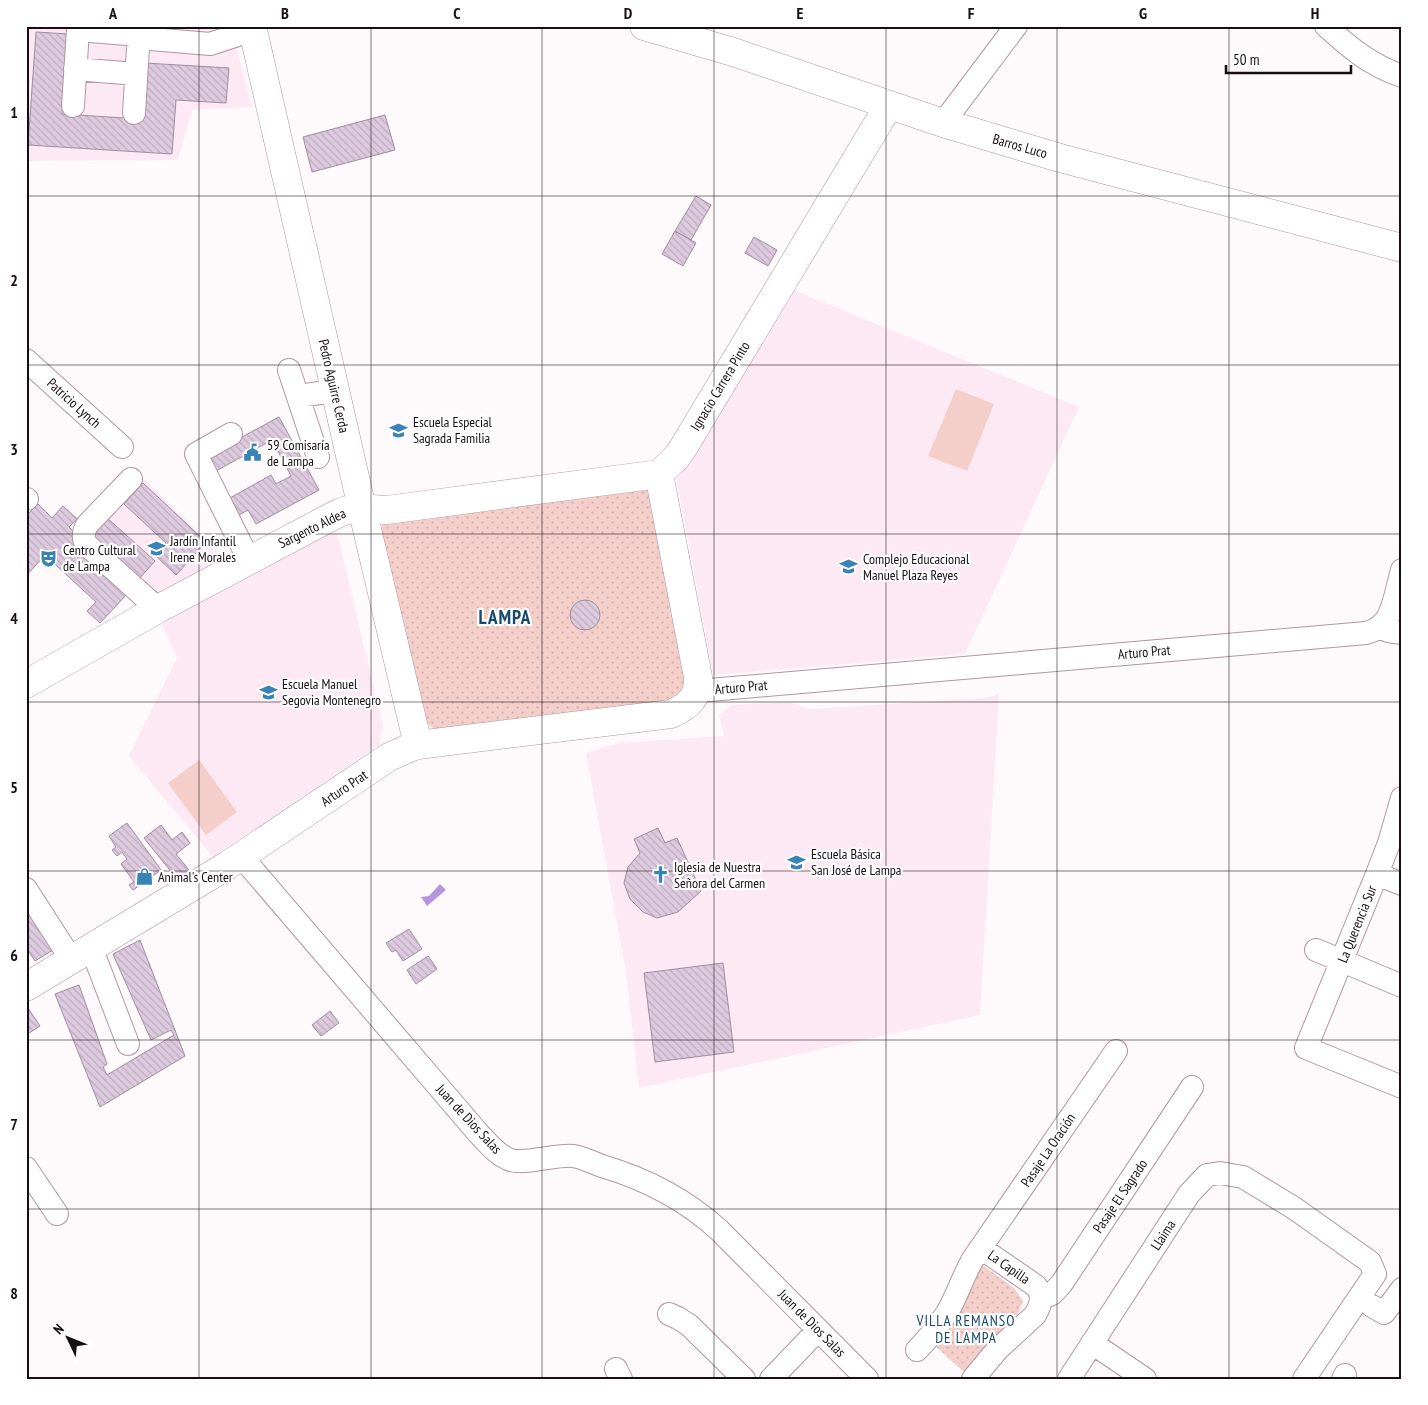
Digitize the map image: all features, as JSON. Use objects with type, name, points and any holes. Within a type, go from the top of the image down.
[{"type":"main road","name":"Barros Luco","points":[[644,26],[733,52],[943,123],[1060,158],[1402,248]]},
{"type":"main road","name":"Pedro Aguirre Cerda","points":[[253,28],[418,746]]},
{"type":"main road","name":"Ignacio Carrera Pinto","points":[[659,474],[673,461],[682,448],[889,105]]},
{"type":"main road","name":"Sargento Aldea","points":[[26,684],[158,609],[346,510],[362,508],[387,510],[659,474]]},
{"type":"main road","points":[[659,474],[698,677],[698,691]]},
{"type":"main road","name":"Arturo Prat","points":[[26,987],[163,905],[389,758],[409,748],[671,714],[686,706],[698,691]]},
{"type":"street","points":[[943,123],[1016,26]]},
{"type":"street","points":[[1326,26],[1363,58],[1402,76]]},
{"type":"street","points":[[73,106],[78,30],[210,44],[253,28]]},
{"type":"street","points":[[134,113],[139,35]]},
{"type":"street","points":[[75,69],[136,74]]},
{"type":"street","name":"Patricio Lynch","points":[[26,360],[122,447]]},
{"type":"street","points":[[289,370],[318,457]]},
{"type":"street","points":[[298,396],[335,391]]},
{"type":"street","points":[[231,434],[196,454],[249,560]]},
{"type":"street","points":[[131,479],[87,525],[84,537],[88,546],[158,609]]},
{"type":"street","points":[[1402,570],[1390,613],[1380,626],[1388,631],[1402,634]]},
{"type":"street","name":"Arturo Prat","points":[[698,691],[1366,633],[1374,631],[1380,626]]},
{"type":"street","name":"La Querencia Sur","points":[[1402,798],[1377,874],[1306,1048],[1402,1087]]},
{"type":"street","name":"Juan de Dios Salas","points":[[241,856],[497,1153],[510,1161],[573,1156],[625,1173],[675,1196],[705,1216],[867,1379]]},
{"type":"street","points":[[1377,874],[1402,884]]},
{"type":"street","points":[[26,889],[81,953],[128,1044]]},
{"type":"street","points":[[1316,950],[1402,986]]},
{"type":"street","name":"Pasaje La Oración","points":[[917,1350],[932,1334],[947,1312],[967,1270],[981,1248],[1116,1051]]},
{"type":"street","name":"Pasaje El Sagrado","points":[[1041,1298],[1052,1294],[1062,1283],[1192,1087]]},
{"type":"street","points":[[26,1168],[57,1214]]},
{"type":"street","name":"Llaima","points":[[1069,1379],[1189,1194],[1207,1175],[1220,1173],[1243,1176],[1294,1208],[1370,1262],[1375,1274],[1304,1379]]},
{"type":"street","name":"La Capilla","points":[[973,1379],[997,1350],[1034,1315],[1038,1310],[1041,1298],[1036,1286],[981,1248]]},
{"type":"street","points":[[1372,1306],[1384,1313],[1402,1288]]},
{"type":"street","points":[[668,1314],[684,1321],[744,1379]]},
{"type":"street","points":[[771,1379],[818,1330]]},
{"type":"street","points":[[1092,1343],[1145,1379]]},
{"type":"shaded area","points":[[26,26],[231,26],[252,107],[192,110],[178,160],[26,161]]},
{"type":"shaded area","name":"Complejo Educacional Manuel Plaza Reyes","points":[[793,290],[1079,407],[965,654],[713,675],[677,481]]},
{"type":"shaded area","points":[[956,389],[994,404],[967,471],[928,456]]},
{"type":"shaded area","name":"Jardín Infantil Irene Morales","points":[[143,478],[225,559],[153,599],[86,538]]},
{"type":"shaded area","points":[[644,484],[656,490],[690,679],[675,703],[437,731],[425,722],[379,532],[383,524],[399,517]]},
{"type":"shaded area","name":"Escuela Manuel Segovia Montenegro","points":[[337,533],[383,726],[379,745],[213,857],[129,756],[177,658],[162,624],[322,537]]},
{"type":"shaded area","name":"Escuela Básica San José de Lampa","points":[[999,694],[980,1015],[639,1088],[626,972],[586,753],[619,743],[724,736],[719,715],[731,705],[789,702],[810,709],[985,698]]},
{"type":"shaded area","points":[[199,760],[237,812],[206,835],[168,783]]},
{"type":"shaded area","points":[[440,884],[446,890],[427,906],[421,897],[429,896]]},
{"type":"shaded area","points":[[981,1264],[1014,1288],[1023,1301],[1018,1314],[964,1372],[933,1344]]},
{"type":"building","points":[[36,32],[68,34],[62,114],[140,119],[145,63],[229,68],[226,103],[176,100],[172,154],[28,145]]},
{"type":"building","points":[[385,115],[395,150],[312,172],[303,137]]},
{"type":"building","points":[[696,196],[711,205],[691,240],[675,231]]},
{"type":"building","points":[[675,231],[696,243],[683,266],[662,254]]},
{"type":"building","points":[[754,237],[777,250],[768,266],[745,253]]},
{"type":"building","points":[[279,417],[319,490],[256,524],[248,510],[239,515],[230,498],[271,475],[276,484],[291,476],[272,440],[216,471],[207,456]]},
{"type":"building","points":[[143,483],[206,542],[176,575],[155,555],[166,543],[124,504]]},
{"type":"building","points":[[38,504],[52,518],[63,506],[77,519],[69,527],[129,592],[100,623],[87,611],[96,602],[45,555],[26,576],[26,516]]},
{"type":"building","points":[[106,517],[155,561],[137,581],[88,537]]},
{"type":"building","points":[[585,600],[591,601],[599,609],[599,621],[591,629],[585,630],[579,629],[571,621],[570,615],[571,609],[579,601]]},
{"type":"building","points":[[127,823],[161,870],[133,890],[129,885],[134,882],[121,864],[127,859],[122,852],[117,856],[112,850],[116,847],[109,836]]},
{"type":"building","points":[[161,825],[172,840],[182,832],[190,843],[176,854],[189,870],[177,879],[144,838]]},
{"type":"building","name":"Iglesia de Nuestra Señora del Carmen","points":[[658,828],[665,843],[677,838],[701,891],[678,912],[657,918],[643,912],[630,899],[624,883],[628,867],[640,853],[634,839]]},
{"type":"building","points":[[26,904],[58,947],[35,961],[26,947]]},
{"type":"building","points":[[409,929],[422,949],[403,961],[396,950],[392,952],[386,943]]},
{"type":"building","points":[[140,940],[185,1056],[100,1107],[55,994],[79,985],[107,1064],[103,1067],[107,1075],[174,1035],[171,1030],[151,1040],[113,954]]},
{"type":"building","points":[[428,956],[437,969],[416,984],[407,970]]},
{"type":"building","points":[[723,963],[734,1052],[655,1062],[644,973]]},
{"type":"building","points":[[26,1005],[40,1026],[26,1035]]},
{"type":"building","points":[[330,1011],[339,1023],[321,1036],[312,1025]]},
{"type":"place","name":"Escuela Especial Sagrada Familia","points":[[399,430]]},
{"type":"place","name":"59 Comisaría de Lampa","points":[[253,453]]},
{"type":"place","name":"Jardín Infantil Irene Morales","points":[[156,549]]},
{"type":"place","name":"Centro Cultural de Lampa","points":[[49,558]]},
{"type":"place","name":"Complejo Educacional Manuel Plaza Reyes","points":[[849,567]]},
{"type":"place","name":"Escuela Manuel Segovia Montenegro","points":[[268,692]]},
{"type":"place","name":"Escuela Básica San José de Lampa","points":[[797,862]]},
{"type":"place","name":"Iglesia de Nuestra Señora del Carmen","points":[[660,875]]},
{"type":"place","name":"Animal's Center","points":[[144,877]]},
{"type":"district","name":"LAMPA","points":[[505,617]]},
{"type":"district","name":"VILLA REMANSO DE LAMPA","points":[[966,1330]]}]
